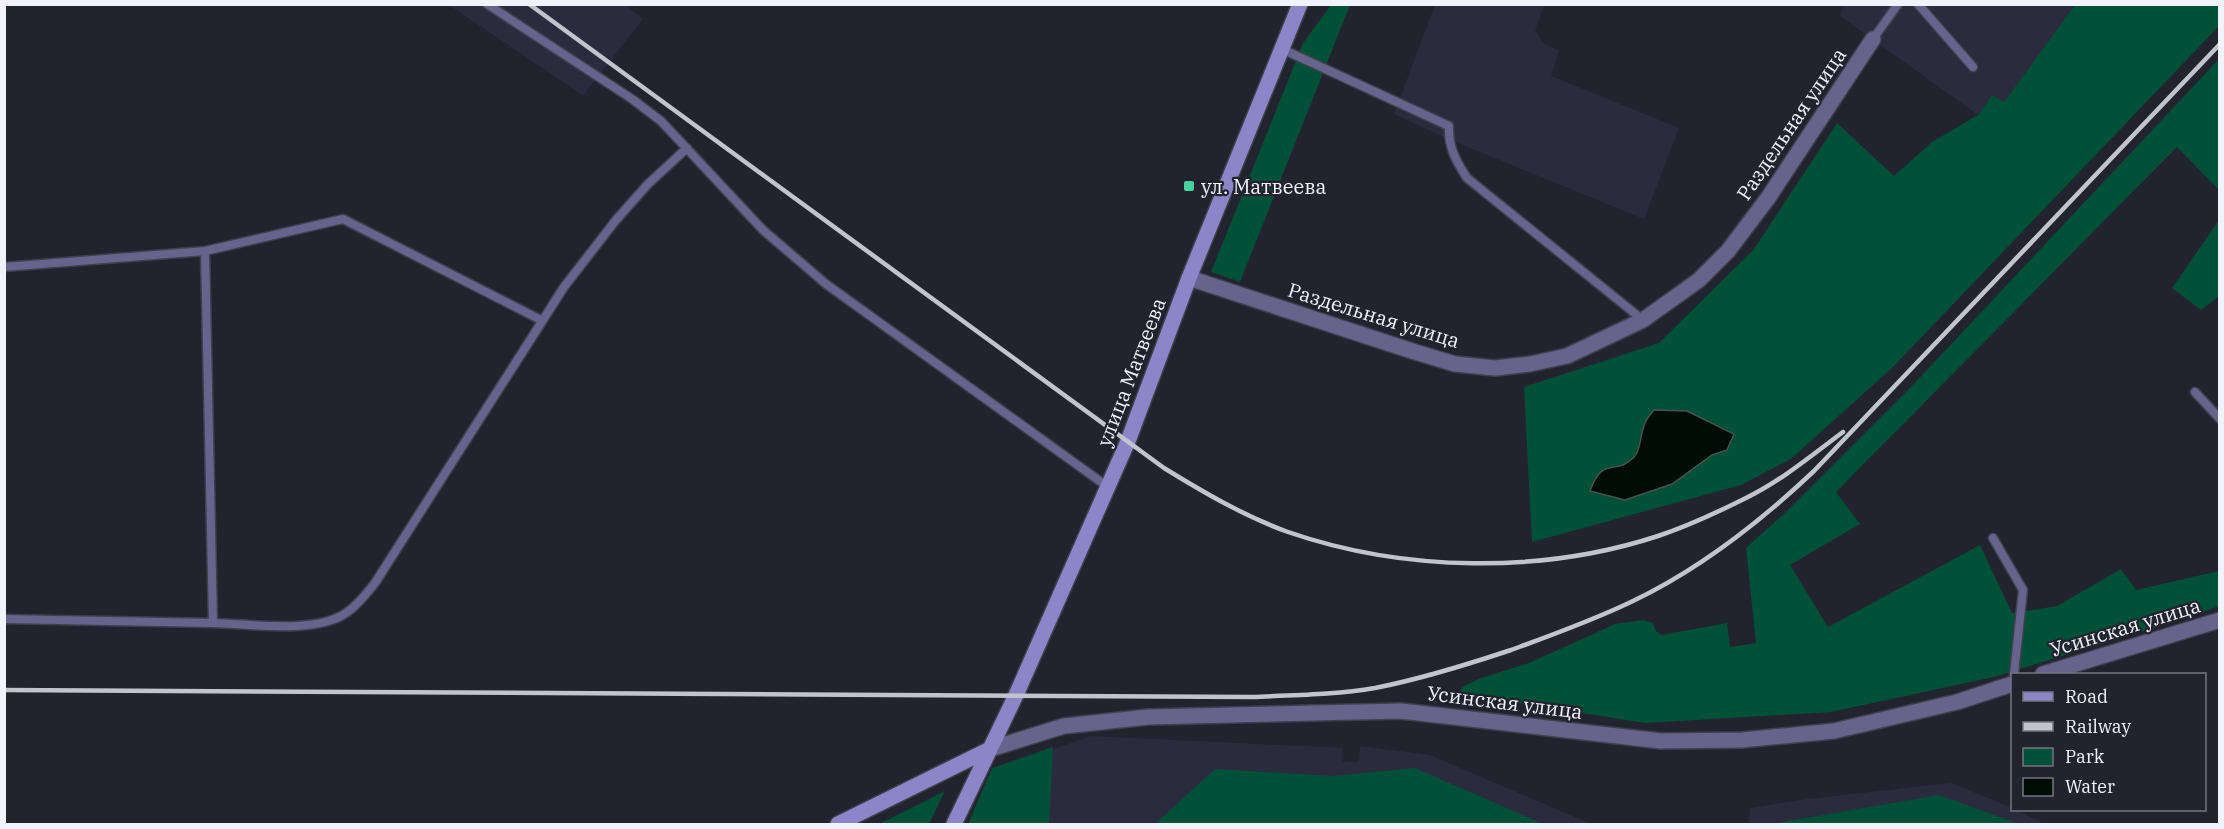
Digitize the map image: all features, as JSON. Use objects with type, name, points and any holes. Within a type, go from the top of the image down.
[{"type":"street","name":"улица Матвеева","points":[[954,825],[1016,694],[1128,441],[1189,278],[1300,4]]},
{"type":"street","name":"Раздельная улица","points":[[1189,278],[1455,364],[1496,368],[1567,356],[1643,320],[1699,280],[1728,251],[1768,198],[1873,39]]},
{"type":"street","name":"Усинская улица","points":[[2049,673],[2220,620]]},
{"type":"street","name":"Усинская улица","points":[[990,749],[1064,726],[1148,717],[1401,711],[1661,741],[1742,740],[1834,731],[1957,702],[2011,685]]},
{"type":"street","points":[[838,825],[990,749]]},
{"type":"lane","points":[[487,4],[632,99],[661,121],[763,230],[799,262],[1108,487]]},
{"type":"lane","points":[[1873,39],[1898,4]]},
{"type":"lane","points":[[1917,4],[1973,67]]},
{"type":"lane","points":[[1281,49],[1449,126],[1450,149],[1467,178],[1643,320]]},
{"type":"lane","points":[[4,619],[303,626],[325,623],[346,613],[363,598],[381,573],[564,286],[616,220],[648,184],[687,148]]},
{"type":"lane","points":[[4,267],[205,251],[343,219],[541,320]]},
{"type":"lane","points":[[205,251],[213,623]]},
{"type":"lane","points":[[2195,392],[2220,419]]},
{"type":"lane","points":[[1993,538],[2023,590],[2014,673]]},
{"type":"shaded area","points":[[1545,4],[1535,30],[1544,44],[1559,50],[1551,76],[1679,128],[1644,219],[1448,139],[1394,114],[1435,5]]},
{"type":"shaded area","points":[[1845,4],[2075,5],[2004,103],[1992,95],[1978,115],[1840,16]]},
{"type":"shaded area","points":[[449,5],[626,5],[643,19],[583,95]]},
{"type":"shaded area","points":[[1091,736],[1342,748],[1343,762],[1359,762],[1360,746],[1430,755],[1591,824],[1001,824],[1012,782],[1054,749]]},
{"type":"shaded area","points":[[1951,783],[2045,824],[1749,824],[1750,808]]},
{"type":"green space","points":[[1331,5],[1350,5],[1240,282],[1211,272],[1303,43]]},
{"type":"green space","points":[[2075,5],[2219,5],[2219,26],[1893,367],[1791,459],[1741,485],[1532,542],[1524,387],[1659,343],[1754,249],[1837,123],[1894,176],[1932,142],[1978,115],[1992,95],[2004,102]],"holes":[[[1644,423],[1727,450],[1712,455],[1672,484],[1624,465],[1636,455]]]},
{"type":"green space","points":[[2219,59],[2219,190],[2177,147],[1836,492],[1860,524],[1790,565],[1828,627],[1980,545],[2012,613],[2057,606],[2121,569],[2136,590],[2219,571],[2219,606],[1994,677],[1831,712],[1645,723],[1504,701],[1458,697],[1462,687],[1481,678],[1529,663],[1615,624],[1643,620],[1653,623],[1656,631],[1662,635],[1727,623],[1730,647],[1756,643],[1746,548],[1787,511],[1909,389]]},
{"type":"green space","points":[[2219,220],[2219,296],[2201,310],[2172,288]]},
{"type":"green space","points":[[1053,747],[1049,824],[968,824],[992,768]]},
{"type":"green space","points":[[1415,768],[1543,824],[1155,824],[1215,769],[1333,776]]},
{"type":"green space","points":[[945,791],[929,824],[879,824]]},
{"type":"green space","points":[[1939,795],[2019,824],[1774,824],[1777,823]]},
{"type":"water","points":[[1654,410],[1687,411],[1734,434],[1727,450],[1712,455],[1672,484],[1625,500],[1590,491],[1595,480],[1605,469],[1621,466],[1634,457],[1645,422]]},
{"type":"railway","points":[[529,4],[1164,468],[1209,495],[1288,532],[1378,555],[1425,561],[1521,562],[1568,557],[1658,536],[1714,514],[1772,484],[1843,432]]},
{"type":"railway","points":[[4,690],[1252,697],[1375,688],[1443,671],[1542,639],[1633,601],[1682,574],[1751,526],[1814,471],[2220,44]]},
{"type":"place","name":"ул. Матвеева","points":[[1189,186]]}]
